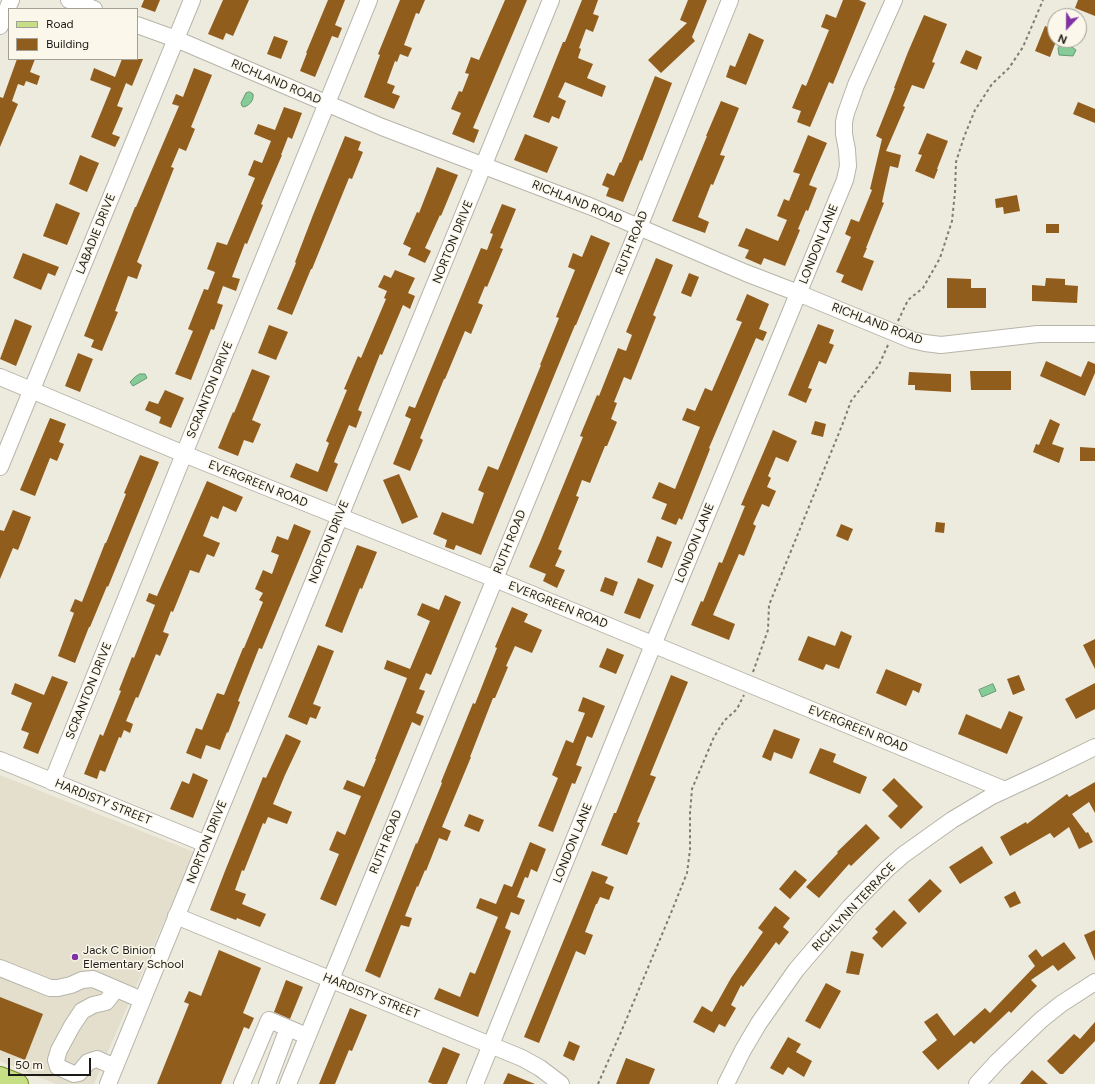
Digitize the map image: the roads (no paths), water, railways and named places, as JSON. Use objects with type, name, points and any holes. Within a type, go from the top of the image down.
[{"type":"street","points":[[0,25],[11,0]]},
{"type":"street","points":[[69,0],[91,8]]},
{"type":"street","name":"LABADIE DRIVE","points":[[0,467],[192,0]]},
{"type":"street","name":"SCRANTON DRIVE","points":[[52,782],[184,454],[370,0]]},
{"type":"street","name":"NORTON DRIVE","points":[[108,1084],[551,0]]},
{"type":"street","name":"RUTH ROAD","points":[[288,1084],[639,227],[730,0]]},
{"type":"street","name":"LONDON LANE","points":[[475,1084],[844,180],[848,166],[844,134],[846,113],[856,86],[894,0]]},
{"type":"street","name":"RICHLAND ROAD","points":[[138,25],[176,39],[382,126],[592,207],[746,273],[912,340],[941,345],[1038,334],[1095,334]]},
{"type":"street","name":"EVERGREEN ROAD","points":[[0,377],[184,454],[495,579],[1005,790]]},
{"type":"street","name":"RICHLYNN TERRACE","points":[[726,1084],[743,1050],[759,1023],[796,970],[850,907],[887,869],[952,820],[992,796],[1095,747]]},
{"type":"street","name":"HARDISTY STREET","points":[[0,760],[206,844]]},
{"type":"street","name":"HARDISTY STREET","points":[[176,916],[522,1058],[540,1068],[561,1084]]},
{"type":"street","points":[[0,968],[50,988],[58,988],[71,985],[82,980],[94,979],[142,1000]]},
{"type":"street","points":[[977,1084],[997,1062],[1041,1020],[1061,1004],[1095,982]]},
{"type":"street","points":[[115,1067],[97,1059],[88,1062],[79,1073],[74,1074],[58,1067],[56,1060],[62,1044],[82,1010],[93,1005],[106,1002],[116,989]]},
{"type":"street","points":[[242,1084],[268,1020],[307,1036]]},
{"type":"street","points":[[267,1084],[288,1028]]},
{"type":"place","name":"Jack C Binion Elementary School","points":[[75,957]]}]
